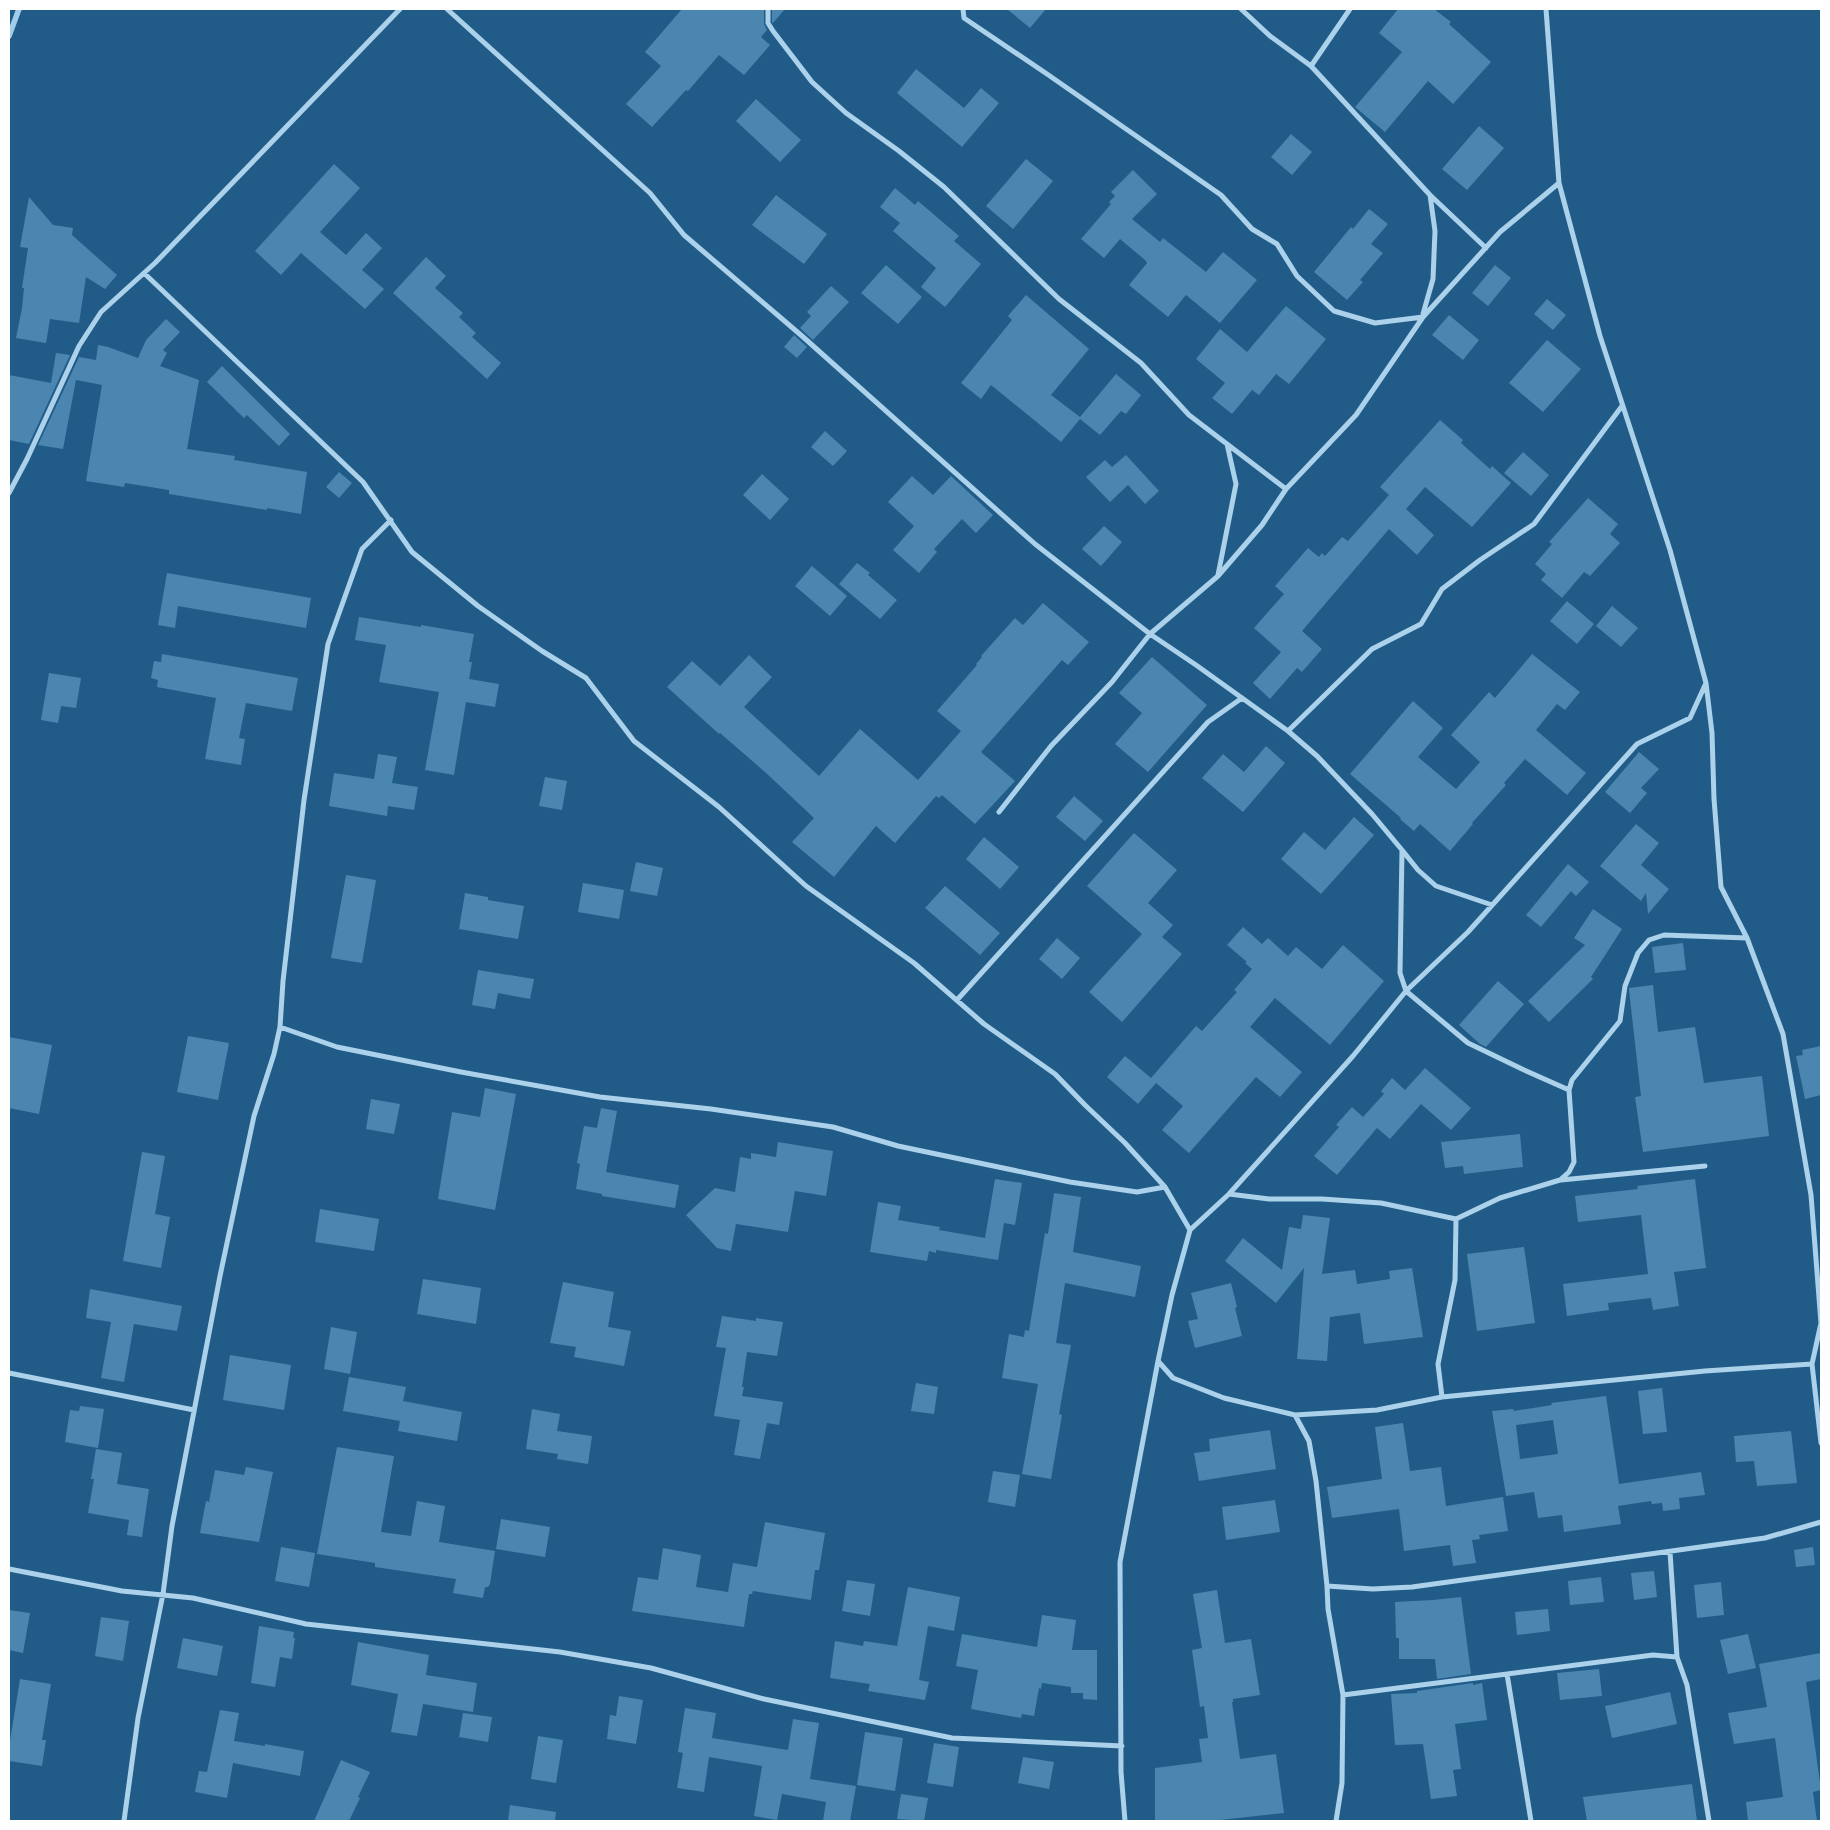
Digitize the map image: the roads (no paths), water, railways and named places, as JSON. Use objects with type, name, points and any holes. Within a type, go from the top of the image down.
[{"type":"street","points":[[9,493],[27,459],[79,346],[101,312],[144,273],[400,9]]},
{"type":"street","points":[[447,9],[650,192],[684,235],[802,336],[1035,544],[1150,634],[1288,731],[1317,756],[1372,814],[1418,870],[1436,886],[1492,905]]},
{"type":"street","points":[[768,9],[768,23],[772,31],[812,82],[846,113],[899,150],[930,176],[1059,299],[1141,363],[1189,415],[1286,489]]},
{"type":"street","points":[[963,9],[964,18],[1048,74],[1221,195],[1252,229],[1277,244],[1298,276],[1334,311],[1375,322],[1422,317]]},
{"type":"street","points":[[1241,9],[1270,36],[1312,66],[1430,195],[1486,248]]},
{"type":"street","points":[[1312,66],[1350,9]]},
{"type":"street","points":[[1546,9],[1559,183],[1600,336],[1670,550],[1706,683],[1712,733],[1714,800],[1721,887],[1747,938],[1783,1034],[1811,1195],[1821,1323],[1812,1364],[1821,1443]]},
{"type":"street","points":[[999,812],[1051,746],[1112,682],[1150,634],[1218,576],[1262,524],[1286,489],[1356,415],[1422,317],[1500,232],[1559,183]]},
{"type":"street","points":[[1422,317],[1433,279],[1435,231],[1430,195]]},
{"type":"street","points":[[144,273],[363,482],[412,552],[478,606],[542,651],[586,678],[634,741],[719,807],[806,886],[914,963],[984,1024],[1055,1074],[1125,1142],[1165,1188],[1190,1230]]},
{"type":"street","points":[[1288,731],[1372,649],[1421,624],[1442,589],[1480,560],[1534,524],[1622,406]]},
{"type":"street","points":[[1218,576],[1236,484],[1227,443]]},
{"type":"street","points":[[124,1821],[138,1718],[164,1594],[172,1526],[194,1410],[244,1158],[280,1027],[283,981],[304,800],[328,644],[362,549],[391,520]]},
{"type":"street","points":[[1125,1821],[1121,1772],[1120,1562],[1158,1361],[1172,1295],[1190,1230],[1230,1194],[1353,1056],[1406,990],[1468,932],[1637,744],[1690,718],[1706,683]]},
{"type":"street","points":[[956,1000],[1208,722],[1242,698]]},
{"type":"street","points":[[1402,850],[1400,973],[1406,990],[1468,1043],[1569,1090]]},
{"type":"street","points":[[1560,1180],[1569,1172],[1574,1162],[1569,1090],[1572,1080],[1620,1020],[1625,986],[1638,953],[1649,940],[1664,935],[1747,938]]},
{"type":"street","points":[[280,1027],[337,1047],[461,1072],[600,1097],[711,1109],[833,1127],[898,1146],[1070,1182],[1137,1192],[1165,1188]]},
{"type":"street","points":[[1230,1194],[1269,1199],[1322,1199],[1380,1203],[1456,1219],[1500,1198],[1560,1180],[1705,1166]]},
{"type":"street","points":[[1442,1397],[1438,1364],[1454,1280],[1456,1219]]},
{"type":"street","points":[[1158,1361],[1173,1378],[1224,1398],[1296,1415],[1377,1410],[1442,1397],[1705,1371],[1812,1364]]},
{"type":"street","points":[[9,1373],[194,1410]]},
{"type":"street","points":[[1296,1415],[1309,1441],[1315,1473],[1328,1586],[1328,1609],[1343,1696],[1342,1783],[1336,1821]]},
{"type":"street","points":[[1328,1586],[1373,1589],[1412,1587],[1765,1538],[1821,1522]]},
{"type":"street","points":[[1670,1552],[1677,1657],[1687,1684],[1709,1821]]},
{"type":"street","points":[[9,1569],[122,1591],[164,1594],[252,1610],[306,1624],[560,1652],[651,1668],[764,1699],[952,1738],[1122,1746]]},
{"type":"street","points":[[1343,1696],[1653,1655],[1677,1657]]},
{"type":"street","points":[[1507,1674],[1531,1821]]},
{"type":"waterway","points":[[9,36],[19,9]]}]
